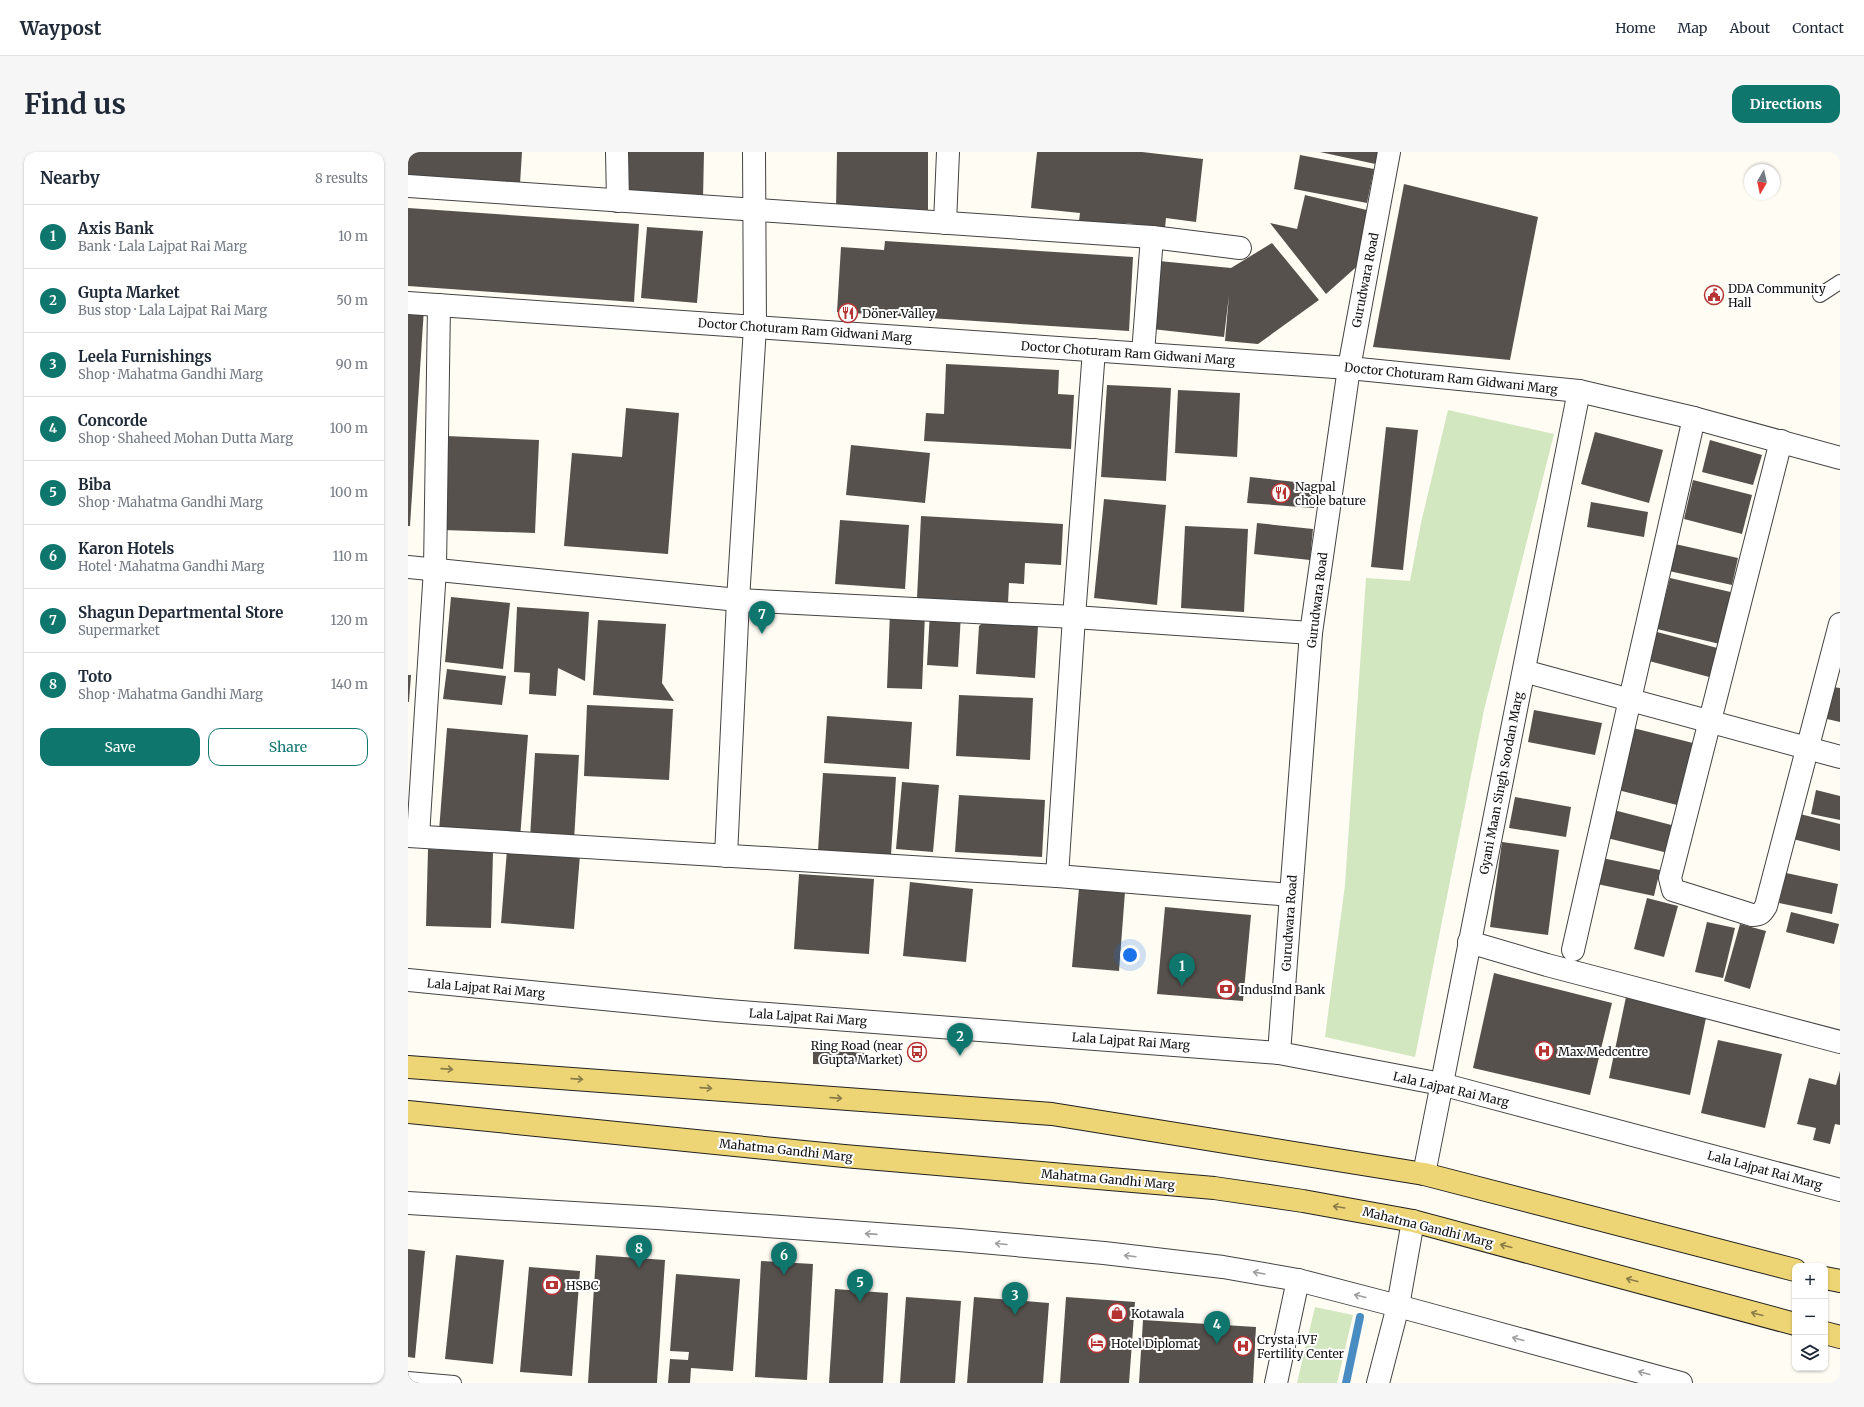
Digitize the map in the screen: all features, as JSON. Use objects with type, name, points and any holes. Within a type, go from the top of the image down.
[{"type":"main road","points":[[408,1066],[1052,1114],[1424,1174],[1792,1269]]},
{"type":"main road","name":"Mahatma Gandhi Marg","points":[[408,1112],[844,1156],[1214,1188],[1311,1202],[1413,1221],[1792,1323]]},
{"type":"main road","points":[[1828,1279],[1840,1282]]},
{"type":"main road","points":[[1828,1334],[1840,1337]]},
{"type":"street","points":[[617,152],[618,201]]},
{"type":"street","points":[[726,856],[738,600],[755,327],[754,152]]},
{"type":"street","points":[[945,223],[948,152]]},
{"type":"street","name":"Gurudwara Road","points":[[1279,1053],[1311,633],[1349,368],[1389,152]]},
{"type":"street","points":[[408,186],[1152,237],[1240,248]]},
{"type":"street","points":[[1143,353],[1152,237]]},
{"type":"street","name":"Doctor Choturam Ram Gidwani Marg","points":[[408,303],[1349,368],[1579,392],[1694,418],[1840,458]]},
{"type":"street","points":[[439,305],[435,569],[413,836],[1057,876],[1291,895]]},
{"type":"street","points":[[1057,876],[1074,617],[1094,350]]},
{"type":"street","name":"Gyani Maan Singh Soodan Marg","points":[[1424,1174],[1579,392]]},
{"type":"street","points":[[1573,950],[1694,418]]},
{"type":"street","points":[[1781,441],[1670,878],[1670,885],[1673,890],[1752,915],[1759,915],[1766,906],[1840,624]]},
{"type":"street","points":[[408,567],[738,600],[1074,617],[1311,633]]},
{"type":"street","points":[[1524,671],[1840,756]]},
{"type":"street","points":[[1469,942],[1555,967],[1840,1042]]},
{"type":"street","name":"Lala Lajpat Rai Marg","points":[[408,980],[716,1010],[1279,1053],[1441,1084],[1840,1190]]},
{"type":"street","points":[[408,1203],[665,1219],[990,1243],[1104,1253],[1223,1267],[1298,1280],[1681,1383]]},
{"type":"street","points":[[1378,1383],[1398,1306],[1413,1221]]},
{"type":"street","points":[[1276,1383],[1298,1280]]},
{"type":"lane","points":[[1820,295],[1840,282]]},
{"type":"lane","points":[[408,1379],[454,1383]]},
{"type":"green space","points":[[1448,410],[1554,434],[1484,710],[1415,1057],[1325,1037],[1345,885],[1366,578],[1410,581],[1421,523]]},
{"type":"green space","points":[[1315,1307],[1353,1315],[1337,1383],[1297,1383]]},
{"type":"building","points":[[408,152],[522,152],[520,184],[408,178]]},
{"type":"building","points":[[619,152],[704,152],[703,198],[618,197]]},
{"type":"building","points":[[837,152],[928,152],[928,210],[836,208]]},
{"type":"building","points":[[1037,152],[1142,152],[1203,159],[1196,222],[1166,218],[1165,228],[1126,223],[1125,234],[1078,229],[1080,213],[1031,208]]},
{"type":"building","points":[[1320,152],[1383,152],[1380,165]]},
{"type":"building","points":[[1300,155],[1374,169],[1367,203],[1294,189]]},
{"type":"building","points":[[1404,184],[1538,217],[1510,360],[1373,347]]},
{"type":"building","points":[[1305,195],[1375,212],[1363,261],[1326,294],[1270,223],[1297,229]]},
{"type":"building","points":[[408,208],[639,224],[634,302],[408,286]]},
{"type":"building","points":[[647,227],[703,231],[697,303],[641,298]]},
{"type":"building","points":[[885,241],[1133,257],[1129,331],[837,312],[841,247],[884,250]]},
{"type":"building","points":[[1272,243],[1319,300],[1258,344],[1225,341],[1229,295],[1224,337],[1152,329],[1159,261],[1231,268]]},
{"type":"building","points":[[408,307],[424,308],[410,526],[408,526]]},
{"type":"building","points":[[946,364],[1059,370],[1058,394],[1074,395],[1071,449],[924,441],[926,413],[944,414]]},
{"type":"building","points":[[1107,385],[1171,388],[1166,481],[1101,477]]},
{"type":"building","points":[[1178,390],[1240,393],[1237,457],[1175,453]]},
{"type":"building","points":[[626,408],[679,413],[668,554],[564,546],[572,453],[622,457]]},
{"type":"building","points":[[1386,427],[1418,430],[1403,570],[1371,567]]},
{"type":"building","points":[[1595,432],[1663,450],[1649,503],[1581,484]]},
{"type":"building","points":[[446,436],[539,440],[535,533],[443,530]]},
{"type":"building","points":[[1710,440],[1762,455],[1753,485],[1702,472]]},
{"type":"building","points":[[851,445],[930,453],[925,503],[846,495]]},
{"type":"building","name":"Nagpal chole bature","points":[[1250,477],[1315,484],[1314,508],[1247,503]]},
{"type":"building","points":[[1693,480],[1752,495],[1742,534],[1684,519]]},
{"type":"building","points":[[1104,499],[1166,505],[1157,605],[1094,598]]},
{"type":"building","points":[[1591,502],[1648,512],[1644,537],[1587,527]]},
{"type":"building","points":[[921,516],[1063,524],[1061,565],[1025,563],[1024,584],[1009,583],[1008,603],[917,598]]},
{"type":"building","points":[[840,520],[909,525],[905,589],[835,584]]},
{"type":"building","points":[[1257,523],[1313,529],[1310,560],[1254,554]]},
{"type":"building","points":[[1185,526],[1248,529],[1244,612],[1181,608]]},
{"type":"building","points":[[1675,544],[1738,558],[1732,585],[1669,571]]},
{"type":"building","points":[[1670,578],[1735,593],[1724,645],[1657,629]]},
{"type":"building","points":[[451,597],[510,603],[503,669],[445,662]]},
{"type":"building","points":[[517,607],[589,612],[585,681],[558,668],[556,696],[529,694],[530,673],[514,672]]},
{"type":"building","points":[[890,612],[925,613],[922,689],[887,688]]},
{"type":"building","points":[[930,612],[961,614],[958,667],[927,665]]},
{"type":"building","points":[[993,614],[1031,618],[1038,626],[1035,678],[976,674],[979,626]]},
{"type":"building","points":[[598,620],[666,624],[662,683],[674,701],[593,695]]},
{"type":"building","points":[[1657,632],[1721,649],[1713,678],[1649,661]]},
{"type":"building","points":[[447,669],[506,676],[502,705],[443,699]]},
{"type":"building","points":[[408,675],[411,675],[409,702],[408,702]]},
{"type":"building","points":[[1833,687],[1840,688],[1840,722],[1827,719]]},
{"type":"building","points":[[959,695],[1033,698],[1030,760],[956,756]]},
{"type":"building","points":[[587,705],[673,709],[669,780],[584,776]]},
{"type":"building","points":[[1534,710],[1602,723],[1595,755],[1528,742]]},
{"type":"building","points":[[827,716],[912,722],[909,769],[824,763]]},
{"type":"building","points":[[447,728],[528,735],[520,838],[439,831]]},
{"type":"building","points":[[1633,728],[1697,744],[1681,806],[1618,790]]},
{"type":"building","points":[[535,753],[579,755],[574,841],[530,838]]},
{"type":"building","points":[[823,773],[896,777],[891,855],[818,851]]},
{"type":"building","points":[[902,782],[939,785],[933,852],[896,849]]},
{"type":"building","points":[[1816,790],[1840,796],[1840,820],[1811,814]]},
{"type":"building","points":[[959,795],[1045,800],[1042,857],[955,852]]},
{"type":"building","points":[[1515,797],[1571,807],[1566,837],[1509,828]]},
{"type":"building","points":[[1610,809],[1679,827],[1672,854],[1603,837]]},
{"type":"building","points":[[1792,812],[1840,824],[1840,851],[1785,837]]},
{"type":"building","points":[[1502,842],[1559,850],[1548,935],[1490,927]]},
{"type":"building","points":[[428,849],[493,852],[491,928],[426,926]]},
{"type":"building","points":[[507,850],[580,855],[574,929],[501,923]]},
{"type":"building","points":[[1602,858],[1660,870],[1654,896],[1597,884]]},
{"type":"building","points":[[1786,873],[1838,884],[1832,914],[1779,903]]},
{"type":"building","points":[[799,874],[874,879],[869,954],[794,949]]},
{"type":"building","points":[[910,882],[973,889],[966,962],[903,956]]},
{"type":"building","points":[[1079,888],[1125,892],[1119,971],[1072,967]]},
{"type":"building","points":[[1647,898],[1678,906],[1664,957],[1634,949]]},
{"type":"building","points":[[1165,907],[1251,915],[1243,1001],[1157,994]]},
{"type":"building","points":[[1791,912],[1839,924],[1834,944],[1786,932]]},
{"type":"building","points":[[1707,922],[1735,928],[1723,978],[1695,972]]},
{"type":"building","points":[[1740,924],[1766,931],[1750,989],[1724,981]]},
{"type":"building","points":[[1494,973],[1612,1003],[1590,1095],[1473,1068]]},
{"type":"building","points":[[1626,997],[1707,1013],[1690,1095],[1609,1078]]},
{"type":"building","points":[[1718,1040],[1782,1054],[1765,1128],[1701,1113]]},
{"type":"building","points":[[813,1049],[865,1053],[865,1065],[813,1064]]},
{"type":"building","points":[[1840,1071],[1840,1125],[1835,1124],[1830,1144],[1813,1140],[1816,1128],[1797,1124],[1809,1078],[1836,1085]]},
{"type":"building","points":[[408,1249],[425,1251],[415,1358],[408,1357]]},
{"type":"building","points":[[456,1255],[504,1260],[493,1364],[445,1359]]},
{"type":"building","points":[[596,1255],[665,1260],[657,1383],[588,1383]]},
{"type":"building","points":[[761,1261],[813,1264],[807,1380],[755,1377]]},
{"type":"building","points":[[529,1267],[580,1271],[572,1376],[520,1372]]},
{"type":"building","points":[[676,1274],[740,1279],[733,1371],[691,1368],[690,1383],[668,1383],[670,1359],[688,1360],[689,1352],[670,1351]]},
{"type":"building","points":[[835,1289],[888,1293],[883,1383],[829,1383]]},
{"type":"building","points":[[906,1297],[961,1301],[955,1383],[900,1383]]},
{"type":"building","points":[[974,1297],[1049,1303],[1043,1383],[967,1383]]},
{"type":"building","name":"Hotel Diplomat","points":[[1066,1297],[1135,1302],[1129,1383],[1060,1383]]},
{"type":"building","points":[[1143,1320],[1256,1327],[1253,1383],[1139,1383]]},
{"type":"waterway","points":[[1346,1383],[1360,1317]]},
{"type":"place","name":"DDA Community Hall","points":[[1714,295]]},
{"type":"place","name":"Döner Valley","points":[[848,313]]},
{"type":"place","name":"Nagpal chole bature","points":[[1281,493]]},
{"type":"place","name":"Shagun Departmental Store","points":[[762,634]]},
{"type":"place","name":"Axis Bank","points":[[1182,986]]},
{"type":"place","name":"IndusInd Bank","points":[[1226,989]]},
{"type":"place","name":"Max Medcentre","points":[[1544,1051]]},
{"type":"place","name":"Ring Road (near Gupta Market)","points":[[917,1052]]},
{"type":"place","name":"Gupta Market","points":[[960,1056]]},
{"type":"place","name":"Toto","points":[[639,1268]]},
{"type":"place","name":"Karon Hotels","points":[[784,1275]]},
{"type":"place","name":"HSBC","points":[[552,1285]]},
{"type":"place","name":"Biba","points":[[860,1302]]},
{"type":"place","name":"Kotawala","points":[[1117,1313]]},
{"type":"place","name":"Leela Furnishings","points":[[1015,1315]]},
{"type":"place","name":"Hotel Diplomat","points":[[1097,1343]]},
{"type":"place","name":"Concorde","points":[[1217,1344]]},
{"type":"place","name":"Crysta IVF Fertility Center","points":[[1243,1346]]}]
